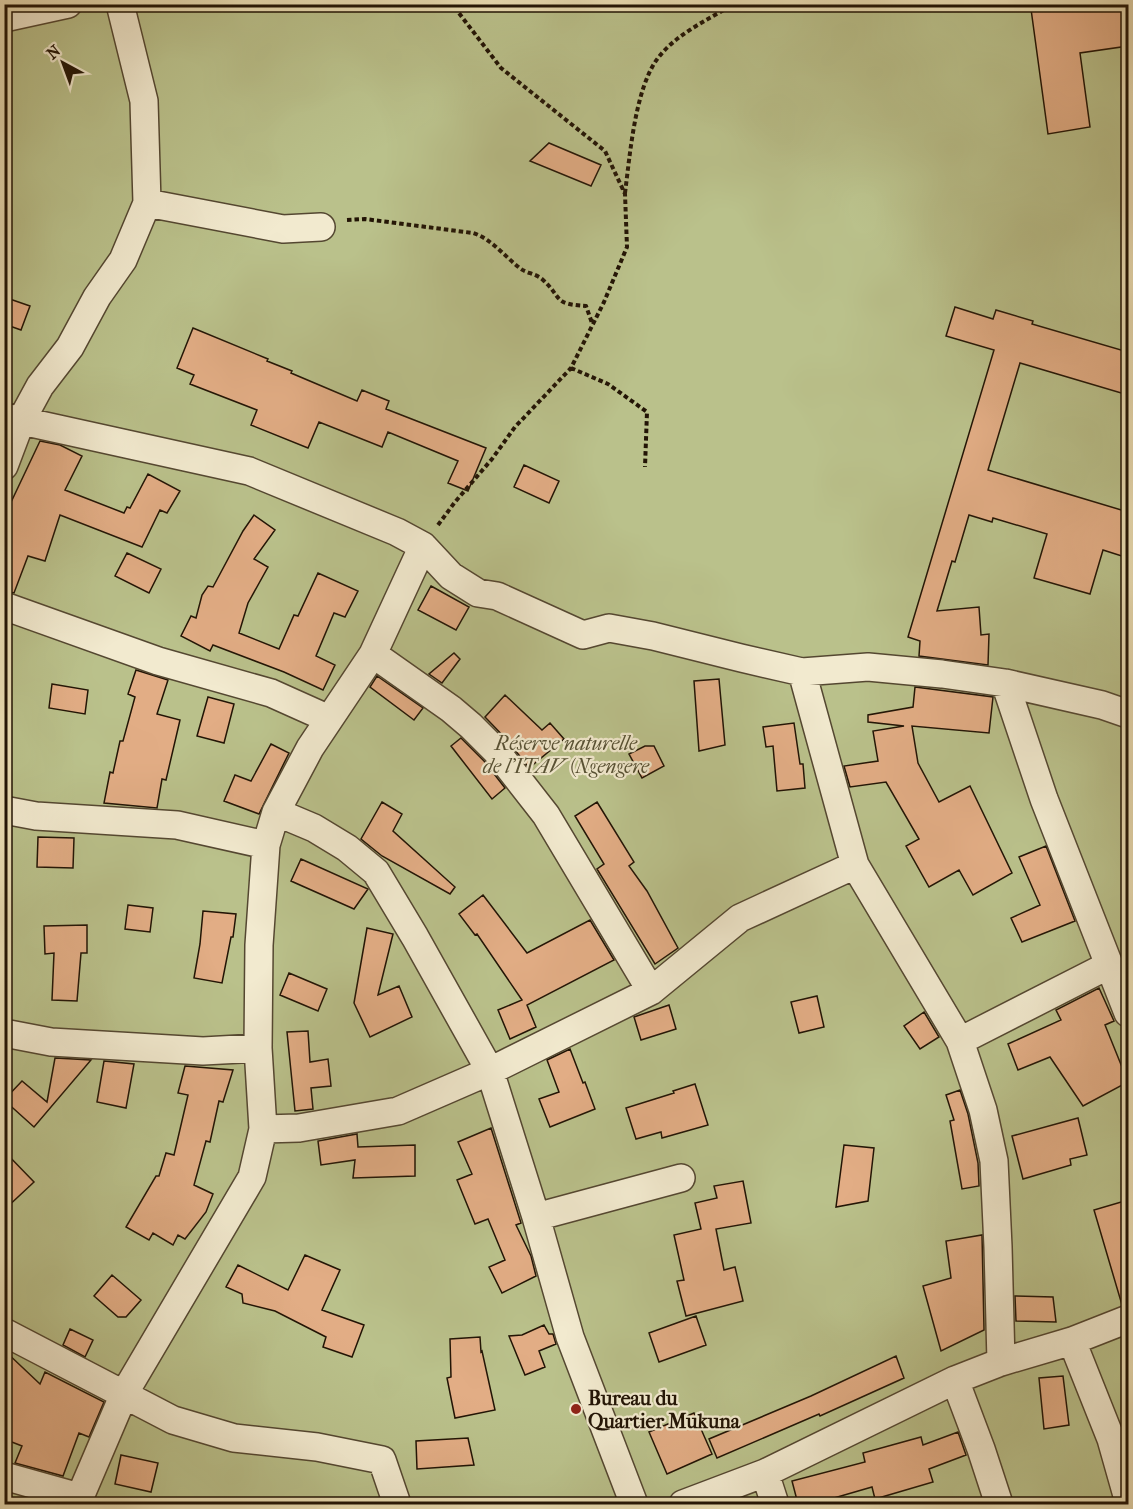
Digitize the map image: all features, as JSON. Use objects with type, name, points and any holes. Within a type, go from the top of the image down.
[{"type":"street","points":[[4,18],[68,4]]},
{"type":"street","points":[[4,466],[13,419],[70,347],[97,297],[123,260],[147,203],[144,101],[120,4]]},
{"type":"street","points":[[147,203],[283,230],[321,227]]},
{"type":"street","points":[[13,419],[249,471],[397,532],[423,546],[451,576],[477,593],[497,596],[583,635],[609,628],[653,636],[802,672],[868,667],[1005,683],[1102,705],[1128,714]]},
{"type":"street","points":[[4,1476],[78,1501],[124,1394],[252,1178],[263,1129],[258,1048],[259,945],[266,845],[276,812],[310,748],[373,654],[423,546]]},
{"type":"street","points":[[4,606],[158,662],[271,693],[329,719]]},
{"type":"street","points":[[373,654],[451,709],[496,751],[546,815],[651,991]]},
{"type":"street","points":[[802,672],[855,865],[960,1041],[983,1110],[993,1161],[1001,1362]]},
{"type":"street","points":[[1005,683],[1044,800],[1128,1013]]},
{"type":"street","points":[[4,810],[36,816],[177,825],[266,845]]},
{"type":"street","points":[[276,812],[314,828],[347,848],[376,872],[490,1071],[536,1217],[570,1337],[634,1504]]},
{"type":"street","points":[[263,1129],[299,1128],[398,1111],[490,1071],[651,991],[740,918],[855,865]]},
{"type":"street","points":[[960,1041],[1108,965]]},
{"type":"street","points":[[4,1033],[51,1042],[193,1051],[258,1048]]},
{"type":"street","points":[[536,1217],[681,1178]]},
{"type":"street","points":[[683,1504],[765,1473],[955,1380],[1001,1362],[1072,1341],[1128,1319]]},
{"type":"street","points":[[4,1332],[173,1420],[234,1437],[317,1447],[382,1460],[397,1504]]},
{"type":"street","points":[[1072,1341],[1111,1439],[1128,1499]]},
{"type":"street","points":[[955,1380],[999,1504]]},
{"type":"street","points":[[765,1473],[775,1504]]},
{"type":"path","points":[[452,4],[501,68],[605,151],[625,197]]},
{"type":"path","points":[[423,546],[454,502],[492,459],[515,427],[571,368],[604,302],[627,247],[625,197],[631,143],[644,87],[658,58],[679,38],[734,4]]},
{"type":"path","points":[[321,227],[345,220],[365,219],[473,233],[485,237],[494,248],[523,271],[540,277],[556,297],[566,305],[586,306],[592,324]]},
{"type":"path","points":[[571,368],[608,384],[647,412],[645,468]]},
{"type":"green space","name":"Réserve naturelle de l'ITAV (Ngengere","points":[[5,5],[1128,5],[1128,1504],[5,1504]]},
{"type":"building","points":[[1063,4],[1128,4],[1128,46],[1080,53],[1090,127],[1048,134],[1031,9]]},
{"type":"building","points":[[549,143],[601,165],[591,186],[530,161]]},
{"type":"building","points":[[4,297],[30,306],[21,330],[4,324]]},
{"type":"building","points":[[955,307],[993,319],[996,310],[1033,321],[1032,324],[1128,352],[1128,395],[1020,363],[988,470],[1128,512],[1128,558],[1103,550],[1090,594],[1034,578],[1047,534],[993,518],[992,522],[969,515],[937,611],[979,607],[981,635],[989,634],[988,665],[919,656],[920,641],[908,637],[994,350],[946,336]]},
{"type":"building","points":[[193,328],[268,359],[267,361],[292,371],[291,373],[357,401],[362,390],[389,401],[386,409],[486,448],[468,491],[448,483],[458,461],[388,432],[382,447],[319,422],[308,448],[251,425],[257,410],[190,384],[194,375],[177,368]]},
{"type":"building","points":[[40,441],[60,445],[82,456],[65,490],[124,513],[127,507],[130,508],[148,474],[180,491],[167,513],[160,510],[142,547],[60,515],[45,561],[28,556],[14,593],[4,591],[4,517]]},
{"type":"building","points":[[524,465],[559,481],[549,503],[514,487]]},
{"type":"building","points":[[254,515],[275,530],[254,559],[268,567],[248,603],[239,633],[279,649],[294,615],[298,616],[318,573],[358,591],[345,617],[334,613],[316,656],[335,665],[323,690],[284,672],[213,645],[210,651],[181,636],[191,616],[196,618],[202,595],[208,586],[213,587]]},
{"type":"building","points":[[127,553],[161,569],[149,593],[115,576]]},
{"type":"building","points":[[431,586],[469,607],[456,630],[418,610]]},
{"type":"building","points":[[454,653],[460,659],[442,683],[429,674]]},
{"type":"building","points":[[136,670],[168,680],[157,714],[180,720],[166,780],[162,779],[157,808],[104,803],[110,772],[113,773],[120,741],[123,741],[135,697],[128,694]]},
{"type":"building","points":[[377,676],[423,708],[414,720],[370,687]]},
{"type":"building","points":[[719,679],[725,745],[699,751],[694,681]]},
{"type":"building","points":[[52,684],[88,690],[85,714],[49,708]]},
{"type":"building","points":[[915,687],[993,697],[989,733],[912,726],[918,763],[939,802],[970,786],[1012,873],[973,895],[959,870],[929,887],[906,846],[919,839],[886,782],[850,787],[844,766],[878,761],[873,731],[904,726],[868,722],[868,715],[913,707]]},
{"type":"building","points":[[505,695],[542,730],[550,723],[564,739],[529,768],[485,717]]},
{"type":"building","points":[[208,697],[234,704],[224,743],[197,736]]},
{"type":"building","points":[[794,723],[800,764],[803,764],[805,788],[777,791],[773,746],[766,747],[763,727]]},
{"type":"building","points":[[461,738],[484,761],[505,788],[492,799],[451,746]]},
{"type":"building","points":[[271,744],[289,753],[259,814],[224,801],[235,775],[251,781]]},
{"type":"building","points":[[645,746],[654,746],[664,766],[642,778],[629,754]]},
{"type":"building","points":[[382,802],[402,814],[393,831],[455,887],[450,894],[382,856],[361,839]]},
{"type":"building","points":[[597,802],[634,862],[629,866],[647,891],[678,948],[655,964],[597,869],[604,864],[575,816]]},
{"type":"building","points":[[38,837],[74,838],[73,868],[37,867]]},
{"type":"building","points":[[1046,846],[1075,921],[1022,942],[1011,918],[1040,905],[1019,857]]},
{"type":"building","points":[[301,859],[368,889],[354,909],[291,881]]},
{"type":"building","points":[[483,895],[527,953],[590,920],[614,960],[527,1005],[536,1027],[510,1039],[498,1010],[522,1000],[477,934],[475,935],[459,914]]},
{"type":"building","points":[[128,905],[153,908],[150,932],[125,929]]},
{"type":"building","points":[[203,911],[236,914],[222,983],[194,978]]},
{"type":"building","points":[[87,925],[87,953],[81,953],[77,1001],[52,1000],[54,953],[45,954],[44,926]]},
{"type":"building","points":[[367,928],[393,934],[378,995],[399,986],[412,1017],[370,1037],[354,1003]]},
{"type":"building","points":[[289,973],[327,989],[318,1011],[280,995]]},
{"type":"building","points":[[1099,988],[1114,1021],[1105,1025],[1128,1082],[1083,1106],[1050,1057],[1018,1070],[1008,1044],[1061,1020],[1056,1010]]},
{"type":"building","points":[[817,996],[824,1027],[799,1033],[791,1002]]},
{"type":"building","points":[[669,1005],[676,1029],[641,1040],[634,1017]]},
{"type":"building","points":[[924,1012],[939,1037],[920,1049],[904,1026]]},
{"type":"building","points":[[308,1031],[310,1062],[328,1059],[331,1086],[311,1088],[313,1109],[295,1111],[287,1032]]},
{"type":"building","points":[[570,1049],[595,1109],[550,1127],[539,1099],[559,1092],[547,1060]]},
{"type":"building","points":[[55,1058],[91,1060],[34,1127],[4,1100],[22,1081],[47,1102]]},
{"type":"building","points":[[104,1061],[134,1064],[126,1108],[97,1102]]},
{"type":"building","points":[[185,1066],[233,1070],[223,1102],[219,1101],[210,1142],[206,1141],[194,1185],[213,1194],[206,1212],[185,1239],[178,1235],[173,1245],[153,1233],[149,1240],[126,1227],[156,1176],[159,1176],[166,1153],[174,1155],[188,1095],[178,1093]]},
{"type":"building","points":[[695,1084],[708,1125],[662,1138],[661,1132],[636,1139],[626,1108]]},
{"type":"building","points":[[960,1090],[968,1114],[978,1163],[979,1186],[962,1189],[950,1121],[954,1120],[946,1095]]},
{"type":"building","points":[[1078,1118],[1087,1155],[1070,1159],[1071,1165],[1023,1179],[1012,1136]]},
{"type":"building","points":[[491,1128],[521,1223],[516,1225],[531,1256],[536,1276],[502,1293],[489,1267],[505,1260],[488,1219],[475,1224],[457,1180],[472,1174],[458,1142]]},
{"type":"building","points":[[357,1134],[358,1147],[415,1145],[415,1176],[353,1178],[355,1160],[321,1165],[318,1141]]},
{"type":"building","points":[[844,1145],[874,1148],[868,1201],[836,1207]]},
{"type":"building","points":[[4,1151],[34,1182],[4,1210]]},
{"type":"building","points":[[743,1181],[751,1223],[716,1229],[724,1270],[735,1267],[743,1301],[686,1316],[677,1281],[684,1280],[674,1235],[701,1229],[695,1203],[717,1198],[714,1186]]},
{"type":"building","points":[[1128,1200],[1128,1304],[1122,1305],[1094,1210]]},
{"type":"building","points":[[982,1235],[984,1330],[941,1351],[923,1286],[951,1278],[946,1241]]},
{"type":"building","points":[[305,1255],[340,1270],[322,1310],[364,1325],[352,1357],[323,1347],[326,1337],[275,1311],[243,1303],[242,1294],[226,1287],[238,1265],[288,1290]]},
{"type":"building","points":[[112,1275],[141,1300],[126,1317],[118,1317],[94,1296]]},
{"type":"building","points":[[1015,1296],[1053,1297],[1056,1322],[1016,1321]]},
{"type":"building","points":[[696,1316],[706,1345],[659,1362],[649,1333]]},
{"type":"building","points":[[544,1325],[549,1334],[553,1334],[556,1344],[539,1351],[545,1367],[525,1375],[509,1336],[522,1335]]},
{"type":"building","points":[[70,1329],[93,1340],[85,1357],[63,1345]]},
{"type":"building","points":[[480,1337],[481,1352],[495,1410],[455,1418],[447,1378],[451,1377],[450,1339]]},
{"type":"building","points":[[4,1350],[40,1384],[45,1372],[104,1402],[89,1437],[79,1433],[63,1476],[15,1463],[22,1446],[4,1439]]},
{"type":"building","points":[[896,1356],[904,1378],[820,1416],[819,1414],[717,1458],[709,1439],[811,1396]]},
{"type":"building","points":[[1063,1376],[1069,1425],[1044,1429],[1039,1378]]},
{"type":"building","points":[[694,1413],[712,1454],[667,1474],[649,1432]]},
{"type":"building","points":[[958,1432],[966,1455],[929,1469],[933,1482],[875,1499],[872,1487],[827,1500],[828,1504],[798,1504],[792,1481],[865,1462],[863,1453],[921,1437],[923,1445]]},
{"type":"building","points":[[468,1438],[474,1465],[417,1469],[416,1441]]},
{"type":"building","points":[[121,1455],[158,1463],[151,1492],[115,1484]]},
{"type":"place","name":"Bureau du Quartier Mukuna","points":[[576,1409]]}]
